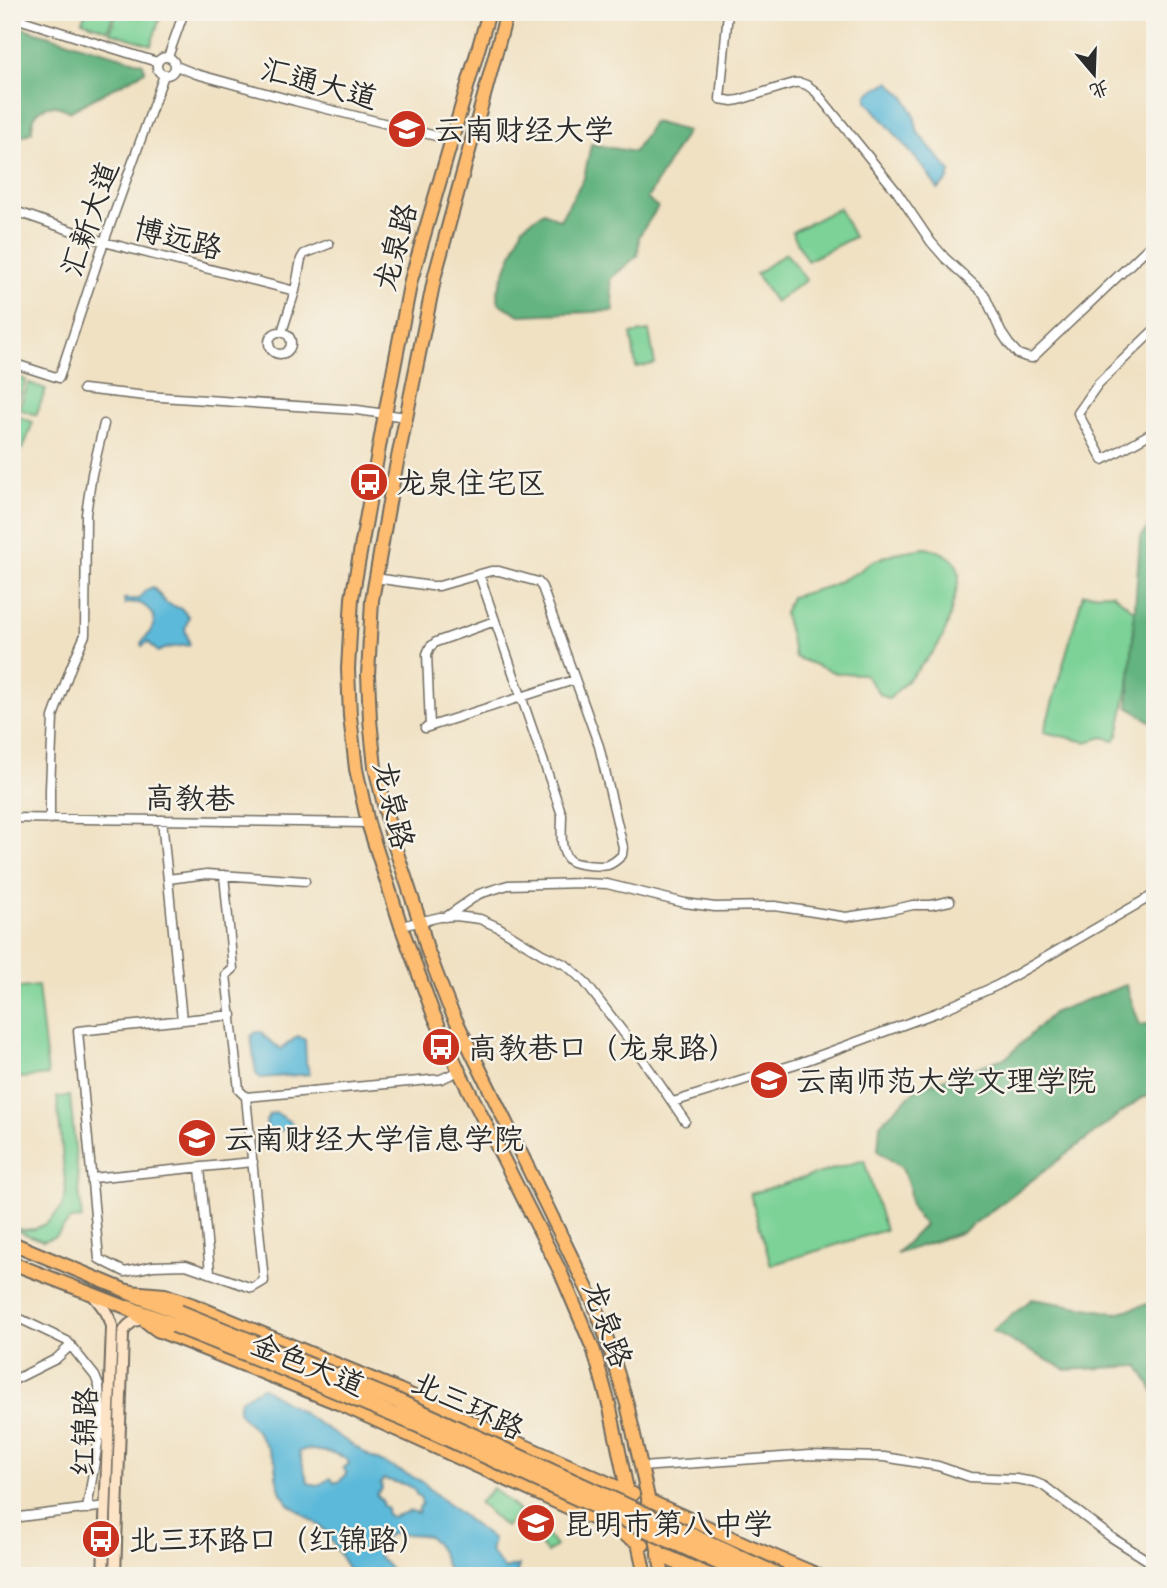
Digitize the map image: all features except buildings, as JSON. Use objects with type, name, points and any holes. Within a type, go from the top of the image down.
[{"type":"highway","name":"北三环路","points":[[129,1292],[176,1319],[748,1576]]},
{"type":"highway","name":"北三环路","points":[[128,1308],[156,1318],[176,1319],[396,1400],[780,1576]]},
{"type":"highway","points":[[649,1502],[818,1576]]},
{"type":"highway","points":[[659,1554],[704,1573]]},
{"type":"highway","points":[[678,1576],[690,1571],[704,1573]]},
{"type":"main road","name":"龙泉路","points":[[489,12],[411,280],[355,576],[349,629],[350,716],[356,769],[368,823],[401,926],[433,1013],[459,1071],[560,1271],[594,1351],[610,1408],[645,1576]]},
{"type":"main road","name":"龙泉路","points":[[507,12],[435,275],[375,578],[368,676],[375,767],[395,847],[448,1004],[594,1303],[627,1404],[663,1576]]},
{"type":"main road","name":"金色大道","points":[[12,1243],[129,1292],[165,1295],[193,1305],[389,1385],[649,1502]]},
{"type":"main road","name":"金色大道","points":[[12,1263],[128,1308],[157,1330],[338,1404],[597,1520],[659,1554]]},
{"type":"main road","points":[[595,1477],[607,1474],[615,1468],[620,1458]]},
{"type":"main road","points":[[544,1496],[555,1493],[563,1484],[564,1473],[559,1462]]},
{"type":"street","points":[[168,57],[184,12]]},
{"type":"street","points":[[728,12],[720,99],[739,100],[800,82],[809,85],[897,192],[931,242],[984,294],[1001,332],[1018,354],[1032,358],[1155,241]]},
{"type":"street","points":[[12,17],[158,62]]},
{"type":"street","points":[[168,57],[176,66],[170,75],[164,75],[157,69],[158,62],[168,57]]},
{"type":"street","name":"汇通大道","points":[[176,66],[295,101],[452,140]]},
{"type":"street","name":"汇新大道","points":[[12,363],[59,378],[164,75]]},
{"type":"street","name":"博远路","points":[[12,210],[104,242],[295,290]]},
{"type":"street","points":[[282,332],[304,254],[329,244]]},
{"type":"street","points":[[1155,329],[1098,384],[1078,413],[1103,460],[1155,431]]},
{"type":"street","points":[[83,389],[146,396],[357,410],[406,417]]},
{"type":"street","points":[[50,819],[53,717],[85,635],[86,514],[104,424]]},
{"type":"street","points":[[375,578],[439,586],[479,574],[491,571],[538,582],[544,592],[599,746],[623,847],[622,855],[617,861],[603,866],[574,863],[565,853],[562,816],[479,574]]},
{"type":"street","points":[[495,621],[439,640],[430,647],[427,654],[427,727],[574,680]]},
{"type":"street","name":"高教巷","points":[[12,818],[368,823]]},
{"type":"street","points":[[162,820],[182,1020]]},
{"type":"street","points":[[168,879],[207,874],[305,881]]},
{"type":"street","points":[[224,875],[233,969],[226,975],[232,1015],[239,1090],[246,1097],[264,1281],[252,1288],[186,1265],[153,1266],[125,1272],[99,1259],[78,1031],[232,1015]]},
{"type":"street","points":[[446,917],[479,894],[508,885],[607,884],[685,903],[715,907],[775,906],[846,917],[950,901]]},
{"type":"street","points":[[674,1102],[802,1062],[938,1012],[998,985],[1155,894]]},
{"type":"street","points":[[401,926],[446,917],[480,919],[566,965],[584,981],[631,1041],[685,1121]]},
{"type":"street","points":[[246,1097],[441,1079],[459,1071]]},
{"type":"street","points":[[92,1178],[253,1162]]},
{"type":"street","points":[[200,1168],[210,1272]]},
{"type":"street","name":"红锦路","points":[[94,1296],[104,1307],[112,1326],[103,1576]]},
{"type":"street","points":[[12,1315],[67,1340],[95,1376],[99,1386],[101,1424],[88,1509]]},
{"type":"street","points":[[140,1319],[156,1318]]},
{"type":"street","name":"红锦路","points":[[115,1576],[123,1334],[130,1323],[140,1319]]},
{"type":"street","points":[[12,1381],[56,1359],[71,1345]]},
{"type":"street","points":[[641,1467],[809,1455],[867,1456],[938,1466],[970,1477],[1034,1482],[1044,1486],[1111,1537],[1155,1566]]},
{"type":"street","points":[[12,1518],[106,1506]]},
{"type":"green space","points":[[86,12],[114,12],[108,30],[82,21]]},
{"type":"green space","points":[[117,12],[162,12],[151,45],[110,32]]},
{"type":"green space","points":[[12,25],[143,63],[145,71],[69,112],[55,106],[43,108],[34,117],[32,132],[12,141]]},
{"type":"green space","points":[[653,122],[687,131],[647,199],[658,207],[639,236],[638,255],[610,279],[614,311],[520,315],[499,303],[497,292],[523,226],[544,212],[560,220],[584,178],[591,144],[634,152]]},
{"type":"green space","points":[[839,208],[854,237],[807,261],[792,232]]},
{"type":"green space","points":[[786,253],[806,280],[775,302],[756,274]]},
{"type":"green space","points":[[649,331],[655,364],[636,367],[631,334]]},
{"type":"green space","points":[[12,375],[26,380],[16,408],[12,407]]},
{"type":"green space","points":[[29,383],[46,389],[36,415],[19,409]]},
{"type":"green space","points":[[17,416],[33,422],[23,449],[12,445],[12,429]]},
{"type":"green space","points":[[1155,519],[1155,724],[1128,707],[1140,538]]},
{"type":"green space","points":[[925,548],[952,559],[959,571],[958,584],[948,625],[940,642],[889,699],[880,694],[864,674],[836,673],[795,657],[784,613],[791,597],[830,586],[871,562],[894,553]]},
{"type":"green space","points":[[1112,593],[1136,612],[1141,624],[1118,735],[1114,740],[1103,737],[1086,742],[1044,732],[1083,594]]},
{"type":"green space","points":[[1126,985],[1140,1025],[1155,1023],[1155,1094],[1141,1098],[963,1232],[896,1254],[924,1225],[911,1207],[909,1187],[902,1168],[878,1151],[880,1124],[917,1088],[1007,1057],[1054,1012]]},
{"type":"green space","points":[[38,986],[48,1075],[12,1079],[12,989]]},
{"type":"green space","points":[[70,1096],[82,1219],[70,1220],[56,1236],[43,1241],[12,1229],[12,1226],[22,1230],[35,1229],[47,1223],[61,1209],[66,1192],[57,1097]]},
{"type":"green space","points":[[864,1160],[885,1230],[771,1265],[750,1194]]},
{"type":"green space","points":[[1032,1299],[1116,1313],[1155,1302],[1155,1394],[1139,1366],[1066,1370],[992,1331]]},
{"type":"green space","points":[[493,1488],[519,1511],[505,1527],[479,1503]]},
{"type":"green space","points":[[540,1526],[556,1546],[547,1553],[531,1534]]},
{"type":"water","points":[[889,82],[905,97],[914,115],[918,133],[950,171],[948,180],[938,189],[924,168],[867,101],[867,95]]},
{"type":"water","points":[[153,587],[166,603],[182,609],[189,617],[185,629],[190,645],[158,652],[148,642],[142,646],[141,643],[153,626],[153,617],[145,606],[137,603],[125,604],[124,599],[139,599],[146,590]]},
{"type":"water","points":[[262,1032],[281,1049],[298,1036],[305,1040],[306,1062],[310,1074],[261,1078],[256,1074],[251,1036]]},
{"type":"water","points":[[277,1113],[293,1124],[293,1129],[267,1129],[266,1121],[270,1114]]},
{"type":"water","points":[[262,1387],[371,1457],[423,1482],[493,1540],[490,1551],[504,1569],[519,1565],[516,1576],[447,1576],[448,1569],[443,1556],[429,1536],[394,1533],[386,1536],[379,1557],[393,1572],[402,1576],[353,1576],[324,1529],[289,1504],[281,1493],[276,1476],[276,1462],[258,1433],[238,1412],[240,1400]],"holes":[[[306,1449],[333,1453],[347,1459],[349,1464],[343,1468],[347,1473],[334,1483],[331,1478],[317,1486],[308,1483],[299,1452]],[[383,1479],[414,1489],[422,1504],[418,1513],[411,1511],[391,1517],[386,1513],[387,1508],[376,1494],[382,1489]]]},
{"type":"place","name":"云南财经大学","points":[[407,129]]},
{"type":"place","name":"龙泉住宅区","points":[[369,482]]},
{"type":"place","name":"高教巷口（龙泉路）","points":[[441,1047]]},
{"type":"place","name":"云南师范大学文理学院","points":[[769,1080]]},
{"type":"place","name":"云南财经大学信息学院","points":[[197,1138]]},
{"type":"place","name":"昆明市第八中学","points":[[536,1523]]},
{"type":"place","name":"北三环路口（红锦路）","points":[[101,1539]]}]
